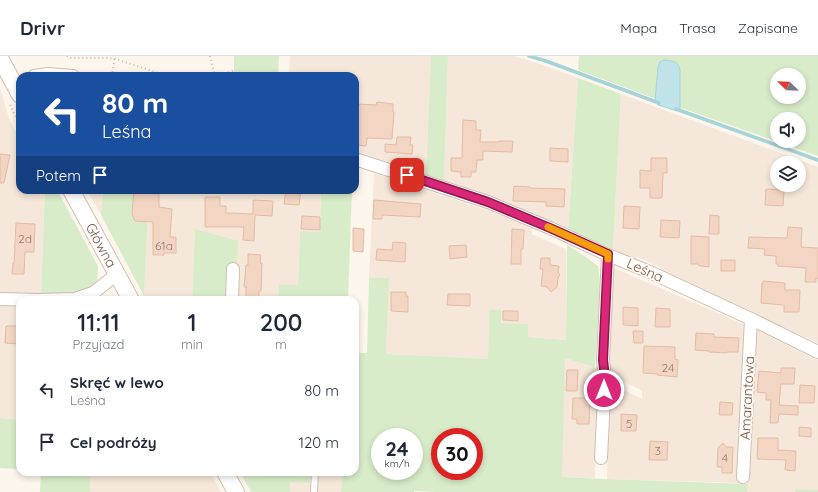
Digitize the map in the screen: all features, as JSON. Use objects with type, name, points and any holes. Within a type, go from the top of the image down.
[{"type":"main road","points":[[0,58],[16,85]]},
{"type":"main road","name":"Główna","points":[[74,194],[129,296]]},
{"type":"main road","points":[[227,476],[236,492]]},
{"type":"street","name":"Leśna","points":[[359,160],[488,202],[650,272],[818,352]]},
{"type":"street","points":[[601,458],[605,377],[603,360],[608,254]]},
{"type":"street","points":[[232,296],[233,268]]},
{"type":"street","points":[[83,296],[93,292],[117,274]]},
{"type":"street","points":[[0,299],[16,299]]},
{"type":"street","name":"Amarantowa","points":[[743,477],[750,319]]},
{"type":"lane","points":[[314,492],[315,476]]},
{"type":"path","points":[[66,56],[70,58],[107,58],[155,72]]},
{"type":"path","points":[[113,72],[115,56]]},
{"type":"path","points":[[210,56],[214,72]]},
{"type":"path","points":[[229,72],[234,70]]},
{"type":"shaded area","points":[[290,56],[431,56],[426,175],[359,152],[359,72],[289,72]]},
{"type":"shaded area","points":[[448,56],[514,56],[578,78],[568,231],[496,198],[444,181]]},
{"type":"shaded area","points":[[0,88],[10,121],[16,132],[16,194],[45,194],[41,294],[0,293]]},
{"type":"shaded area","points":[[621,94],[788,156],[770,156],[770,192],[806,192],[806,163],[818,167],[818,343],[661,271],[659,267],[638,257],[635,260],[613,249]]},
{"type":"shaded area","points":[[374,173],[513,219],[532,228],[532,234],[566,249],[566,340],[527,337],[528,324],[501,323],[489,310],[488,359],[386,354],[389,278],[369,278]]},
{"type":"shaded area","points":[[89,194],[103,194],[101,215]]},
{"type":"shaded area","points":[[149,194],[321,194],[320,232],[300,231],[298,285],[279,285],[278,296],[234,296],[195,229],[192,296],[144,296]]},
{"type":"shaded area","points":[[614,268],[745,325],[740,483],[607,479],[609,383],[642,399],[642,391],[609,373]]},
{"type":"shaded area","points":[[0,303],[16,304],[16,420],[0,418]]},
{"type":"shaded area","points":[[754,329],[818,360],[818,490],[796,489],[795,492],[747,492]]},
{"type":"shaded area","points":[[565,358],[600,368],[595,478],[561,477]]},
{"type":"shaded area","points":[[90,476],[212,476],[221,492],[90,492]]},
{"type":"shaded area","points":[[318,476],[342,476],[341,492],[317,492]]},
{"type":"shaded area","points":[[290,482],[310,483],[310,492],[290,492]]},
{"type":"green space","points":[[234,56],[279,56],[278,72],[234,72]]},
{"type":"green space","points":[[431,56],[448,56],[444,181],[426,175]]},
{"type":"green space","points":[[579,56],[818,56],[818,156],[795,148],[806,148],[806,112],[770,112],[770,139],[578,70]]},
{"type":"green space","points":[[578,78],[621,94],[613,249],[568,231]]},
{"type":"green space","points":[[45,194],[59,194],[98,266],[97,287],[73,293],[41,294]]},
{"type":"green space","points":[[103,194],[149,194],[144,296],[101,215]]},
{"type":"green space","points":[[321,194],[352,194],[348,296],[278,296],[279,285],[298,285],[300,231],[320,232]]},
{"type":"green space","points":[[195,229],[238,241],[237,265],[228,296],[192,296]]},
{"type":"green space","points":[[567,245],[598,266],[600,284],[595,367],[565,358],[562,477],[748,484],[747,492],[341,492],[342,476],[359,476],[359,353],[367,353],[369,278],[389,278],[386,354],[488,359],[489,310],[501,310],[501,323],[528,324],[528,337],[566,340]]},
{"type":"green space","points":[[0,418],[16,420],[16,469],[0,468]]},
{"type":"green space","points":[[41,476],[90,476],[90,492],[40,492]]},
{"type":"green space","points":[[242,476],[311,476],[310,483],[290,482],[290,492],[251,492]]},
{"type":"green space","points":[[795,489],[818,490],[818,492],[795,492]]},
{"type":"water","points":[[664,60],[675,62],[680,70],[680,109],[677,111],[658,105],[655,101],[658,67],[660,62]]},
{"type":"building","points":[[377,102],[393,104],[394,112],[392,139],[367,138],[366,146],[359,145],[359,104],[376,105]]},
{"type":"building","points":[[463,120],[476,121],[476,130],[481,130],[480,142],[513,141],[512,152],[483,151],[483,160],[477,160],[476,172],[471,172],[471,177],[461,177],[461,172],[451,171],[451,158],[462,158]]},
{"type":"building","points":[[397,137],[411,137],[410,145],[413,145],[412,154],[385,152],[385,144],[396,145]]},
{"type":"building","points":[[550,148],[568,149],[568,162],[550,161]]},
{"type":"building","points":[[0,154],[10,155],[4,183],[0,183]]},
{"type":"building","points":[[651,158],[667,158],[667,173],[663,173],[662,198],[650,198],[650,188],[640,188],[640,170],[651,171]]},
{"type":"building","points":[[514,186],[565,189],[564,207],[546,206],[546,202],[513,201]]},
{"type":"building","points":[[766,189],[770,189],[770,192],[784,192],[783,206],[765,205]]},
{"type":"building","points":[[134,194],[159,194],[159,207],[172,209],[170,237],[176,237],[176,253],[153,255],[153,222],[135,221],[132,214]]},
{"type":"building","points":[[285,194],[300,194],[299,205],[284,204]]},
{"type":"building","points":[[205,197],[220,197],[220,206],[226,206],[226,213],[253,214],[253,200],[273,201],[272,216],[255,215],[254,241],[243,240],[244,227],[205,227]]},
{"type":"building","points":[[374,200],[421,204],[420,217],[382,215],[382,219],[373,219]]},
{"type":"building","points":[[624,206],[640,207],[639,229],[623,228]]},
{"type":"building","points":[[710,215],[719,216],[719,234],[709,234]]},
{"type":"building","points":[[302,216],[320,217],[320,230],[301,229]]},
{"type":"building","points":[[661,220],[680,221],[679,238],[660,237]]},
{"type":"building","points":[[16,223],[35,224],[34,252],[25,252],[24,274],[12,274]]},
{"type":"building","points":[[788,227],[802,228],[801,247],[818,248],[818,279],[816,278],[816,282],[805,282],[806,268],[778,266],[778,264],[776,264],[776,256],[764,255],[765,249],[748,248],[749,237],[787,238]]},
{"type":"building","points":[[353,228],[364,229],[363,252],[353,251]]},
{"type":"building","points":[[512,229],[524,230],[523,249],[521,249],[521,264],[511,264]]},
{"type":"building","points":[[691,236],[709,237],[709,267],[691,264]]},
{"type":"building","points":[[393,242],[406,243],[405,262],[376,260],[377,249],[392,250]]},
{"type":"building","points":[[466,245],[467,257],[450,259],[449,246]]},
{"type":"building","points":[[248,254],[261,255],[261,291],[259,291],[259,296],[246,296],[246,287],[244,287],[246,265],[248,265]]},
{"type":"building","points":[[541,258],[550,258],[550,265],[559,266],[558,272],[560,275],[558,278],[557,287],[551,292],[547,287],[541,286],[543,269],[540,269]]},
{"type":"building","points":[[721,260],[735,260],[735,271],[721,271]]},
{"type":"building","points":[[763,281],[785,283],[785,290],[800,290],[799,312],[784,312],[784,305],[761,303]]},
{"type":"building","points":[[391,292],[406,292],[406,296],[408,296],[408,312],[391,311]]},
{"type":"building","points":[[448,294],[470,294],[470,306],[447,305]]},
{"type":"building","points":[[623,307],[638,308],[638,326],[623,325]]},
{"type":"building","points":[[656,308],[670,309],[670,327],[655,327]]},
{"type":"building","points":[[503,311],[518,311],[518,321],[503,320]]},
{"type":"building","points":[[6,326],[16,326],[16,344],[5,343]]},
{"type":"building","points":[[633,331],[643,331],[643,343],[634,343]]},
{"type":"building","points":[[696,333],[714,334],[714,337],[739,338],[738,352],[727,353],[695,350]]},
{"type":"building","points":[[644,346],[675,347],[675,359],[678,360],[677,377],[643,373]]},
{"type":"building","points":[[781,368],[795,368],[794,384],[781,384],[779,405],[798,406],[798,415],[779,414],[778,423],[770,423],[771,400],[766,400],[766,393],[757,392],[759,371],[781,373]]},
{"type":"building","points":[[567,370],[578,370],[577,391],[566,391]]},
{"type":"building","points":[[800,385],[815,386],[814,403],[799,403]]},
{"type":"building","points":[[573,398],[590,398],[589,424],[577,424],[577,419],[572,419]]},
{"type":"building","points":[[720,402],[733,403],[732,415],[719,415]]},
{"type":"building","points":[[621,414],[637,415],[636,431],[621,431]]},
{"type":"building","points":[[799,427],[811,428],[811,437],[799,436]]},
{"type":"building","points":[[758,438],[778,438],[778,450],[796,451],[795,471],[785,470],[786,460],[757,459]]},
{"type":"building","points":[[650,441],[668,442],[667,460],[649,460]]},
{"type":"building","points":[[723,443],[726,447],[733,447],[732,473],[722,473],[722,467],[717,467],[718,448]]},
{"type":"waterway","points":[[529,56],[659,103]]},
{"type":"waterway","points":[[676,109],[818,160]]},
{"type":"slow traffic","points":[[548,227],[608,254],[608,259]]},
{"type":"route","points":[[407,175],[488,202],[608,254],[603,360],[605,377],[604,390]]}]
